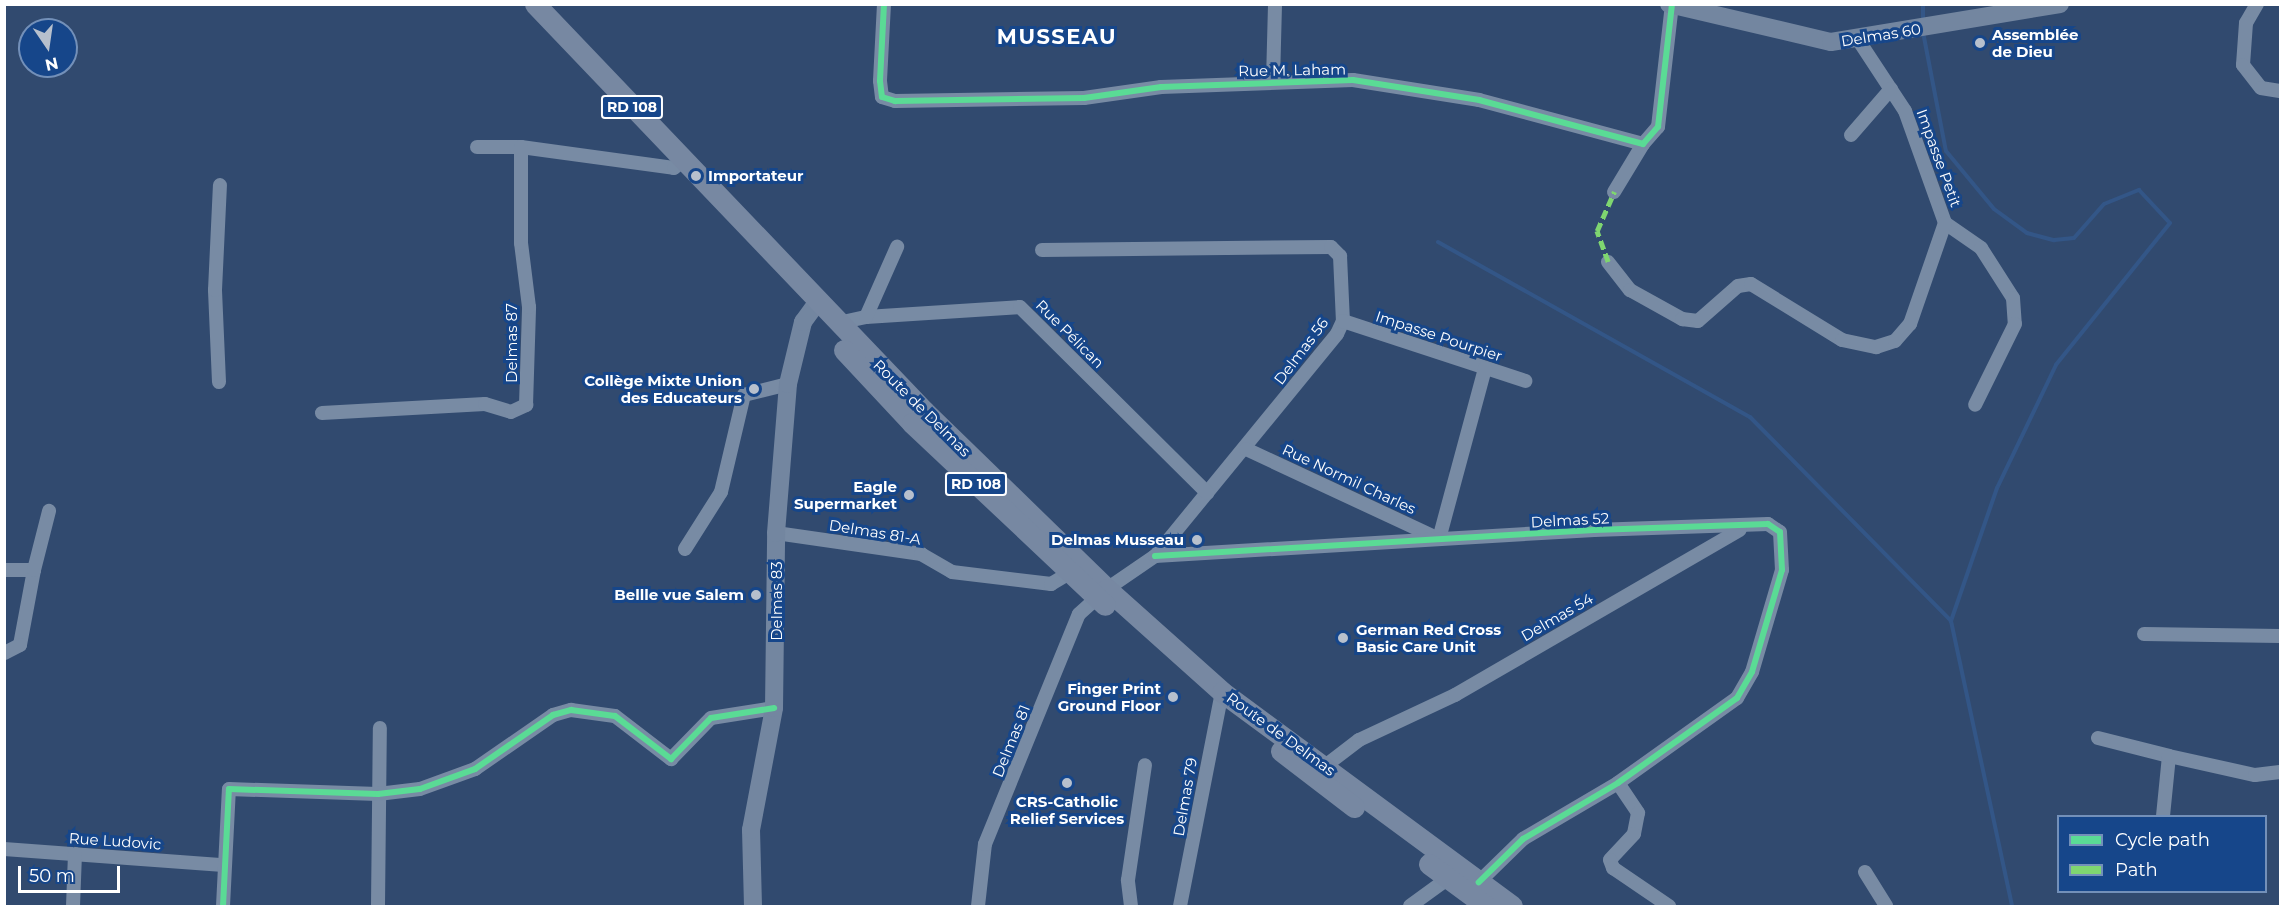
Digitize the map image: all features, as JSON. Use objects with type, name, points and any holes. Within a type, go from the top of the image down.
[{"type":"main road","name":"Route de Delmas","points":[[519,4],[678,164],[814,307],[912,423],[1069,573],[1102,594]]},
{"type":"main road","name":"Route de Delmas","points":[[536,4],[678,164]]},
{"type":"main road","name":"Route de Delmas","points":[[814,307],[838,323],[1102,594],[1220,697],[1454,874],[1479,882],[1512,906]]},
{"type":"main road","name":"Route de Delmas","points":[[1220,697],[1325,766],[1454,874],[1486,906]]},
{"type":"street","name":"Rue M. Laham","points":[[884,4],[880,81],[882,97],[895,101],[1084,98],[1273,81],[1353,80],[1479,100],[1643,144]]},
{"type":"street","points":[[1273,81],[1275,4]]},
{"type":"street","name":"Delmas 60","points":[[1671,5],[1812,41],[1859,41],[2060,4]]},
{"type":"street","points":[[2257,4],[2246,23],[2243,64],[2261,88],[2280,91]]},
{"type":"street","points":[[1614,192],[1643,144],[1658,127],[1671,5]]},
{"type":"street","name":"Impasse Petit","points":[[1859,41],[1905,111],[1945,223],[1981,248],[2016,311],[1975,405]]},
{"type":"street","points":[[1851,135],[1891,89]]},
{"type":"street","points":[[477,147],[521,147],[678,164]]},
{"type":"street","name":"Delmas 87","points":[[322,413],[485,404],[511,412],[526,405],[529,307],[521,243],[521,147]]},
{"type":"street","points":[[219,382],[215,290],[220,185]]},
{"type":"street","points":[[1608,262],[1630,290],[1682,319],[1698,321],[1738,286],[1751,284],[1842,339],[1876,347],[1895,341],[1910,324],[1945,223]]},
{"type":"street","points":[[866,317],[897,247]]},
{"type":"street","name":"Delmas 56","points":[[1042,250],[1331,247],[1340,256],[1343,321],[1246,449],[1155,556],[1102,594]]},
{"type":"street","name":"Delmas 83","points":[[753,906],[751,831],[774,708],[776,533],[789,384],[814,307]]},
{"type":"street","name":"Rue Pélican","points":[[838,323],[866,317],[1020,307],[1207,493]]},
{"type":"street","name":"Impasse Pourpier","points":[[1343,321],[1525,381]]},
{"type":"street","points":[[1439,539],[1485,368]]},
{"type":"street","points":[[685,549],[721,492],[744,394],[789,384]]},
{"type":"street","name":"Rue Normil Charles","points":[[1246,449],[1439,539]]},
{"type":"street","points":[[4,653],[20,645],[34,570],[49,511]]},
{"type":"street","name":"Delmas 52","points":[[1155,556],[1439,539],[1742,528],[1768,524],[1780,532],[1784,552],[1752,672],[1737,698],[1618,783],[1523,839],[1479,882]]},
{"type":"street","name":"Delmas 54","points":[[1325,766],[1359,740],[1455,695],[1742,528]]},
{"type":"street","name":"Delmas 81-A","points":[[776,533],[921,554],[952,572],[1051,584],[1069,573]]},
{"type":"street","points":[[4,570],[34,570]]},
{"type":"street","name":"Delmas 81","points":[[978,906],[985,844],[1079,614],[1102,594]]},
{"type":"street","points":[[2144,634],[2280,636]]},
{"type":"street","name":"Delmas 79","points":[[1180,906],[1220,697]]},
{"type":"street","points":[[223,906],[223,865],[229,789],[378,794],[420,789],[475,769],[553,715],[571,710],[615,716],[671,759],[682,753],[703,722],[774,708]]},
{"type":"street","points":[[378,905],[380,728]]},
{"type":"street","points":[[2098,738],[2255,775],[2280,772]]},
{"type":"street","points":[[2163,815],[2169,756]]},
{"type":"street","points":[[1131,906],[1128,880],[1145,765]]},
{"type":"street","points":[[1618,783],[1638,813],[1634,834],[1610,860],[1613,868],[1669,906]]},
{"type":"street","name":"Rue Ludovic","points":[[4,849],[223,865]]},
{"type":"street","points":[[73,906],[75,854]]},
{"type":"street","points":[[1865,872],[1886,906]]},
{"type":"street","points":[[1410,906],[1454,874]]},
{"type":"waterway","points":[[1923,4],[1923,22]]},
{"type":"waterway","points":[[1923,32],[1946,151],[1994,209],[2027,233],[2054,240],[2074,238],[2104,204],[2139,190],[2170,223],[2056,365],[1997,488],[1951,621],[2012,906]]},
{"type":"waterway","points":[[1438,242],[1750,417],[1951,621]]},
{"type":"marked path","points":[[1608,262],[1597,231],[1614,192]]},
{"type":"cycle path","points":[[884,4],[880,81],[882,97],[895,101],[1084,98],[1161,87],[1353,80],[1479,100],[1643,144],[1658,127],[1672,5]]},
{"type":"cycle path","points":[[1155,556],[1594,530],[1768,524],[1780,532],[1782,570],[1752,672],[1737,698],[1618,783],[1523,839],[1479,882]]},
{"type":"cycle path","points":[[223,906],[229,789],[378,794],[420,789],[475,769],[553,715],[571,710],[615,716],[671,759],[711,718],[774,708]]},
{"type":"place","name":"Assemblée de Dieu","points":[[1980,43]]},
{"type":"place","name":"Importateur","points":[[696,176]]},
{"type":"place","name":"Collège Mixte Union des Educateurs","points":[[754,389]]},
{"type":"place","name":"Eagle Supermarket","points":[[909,495]]},
{"type":"place","name":"Delmas Musseau","points":[[1197,540]]},
{"type":"place","name":"Bellle vue Salem","points":[[756,595]]},
{"type":"place","name":"German Red Cross Basic Care Unit","points":[[1343,638]]},
{"type":"place","name":"Finger Print Ground Floor","points":[[1173,697]]},
{"type":"place","name":"CRS-Catholic Relief Services","points":[[1067,783]]},
{"type":"district","name":"MUSSEAU","points":[[1057,37]]}]
